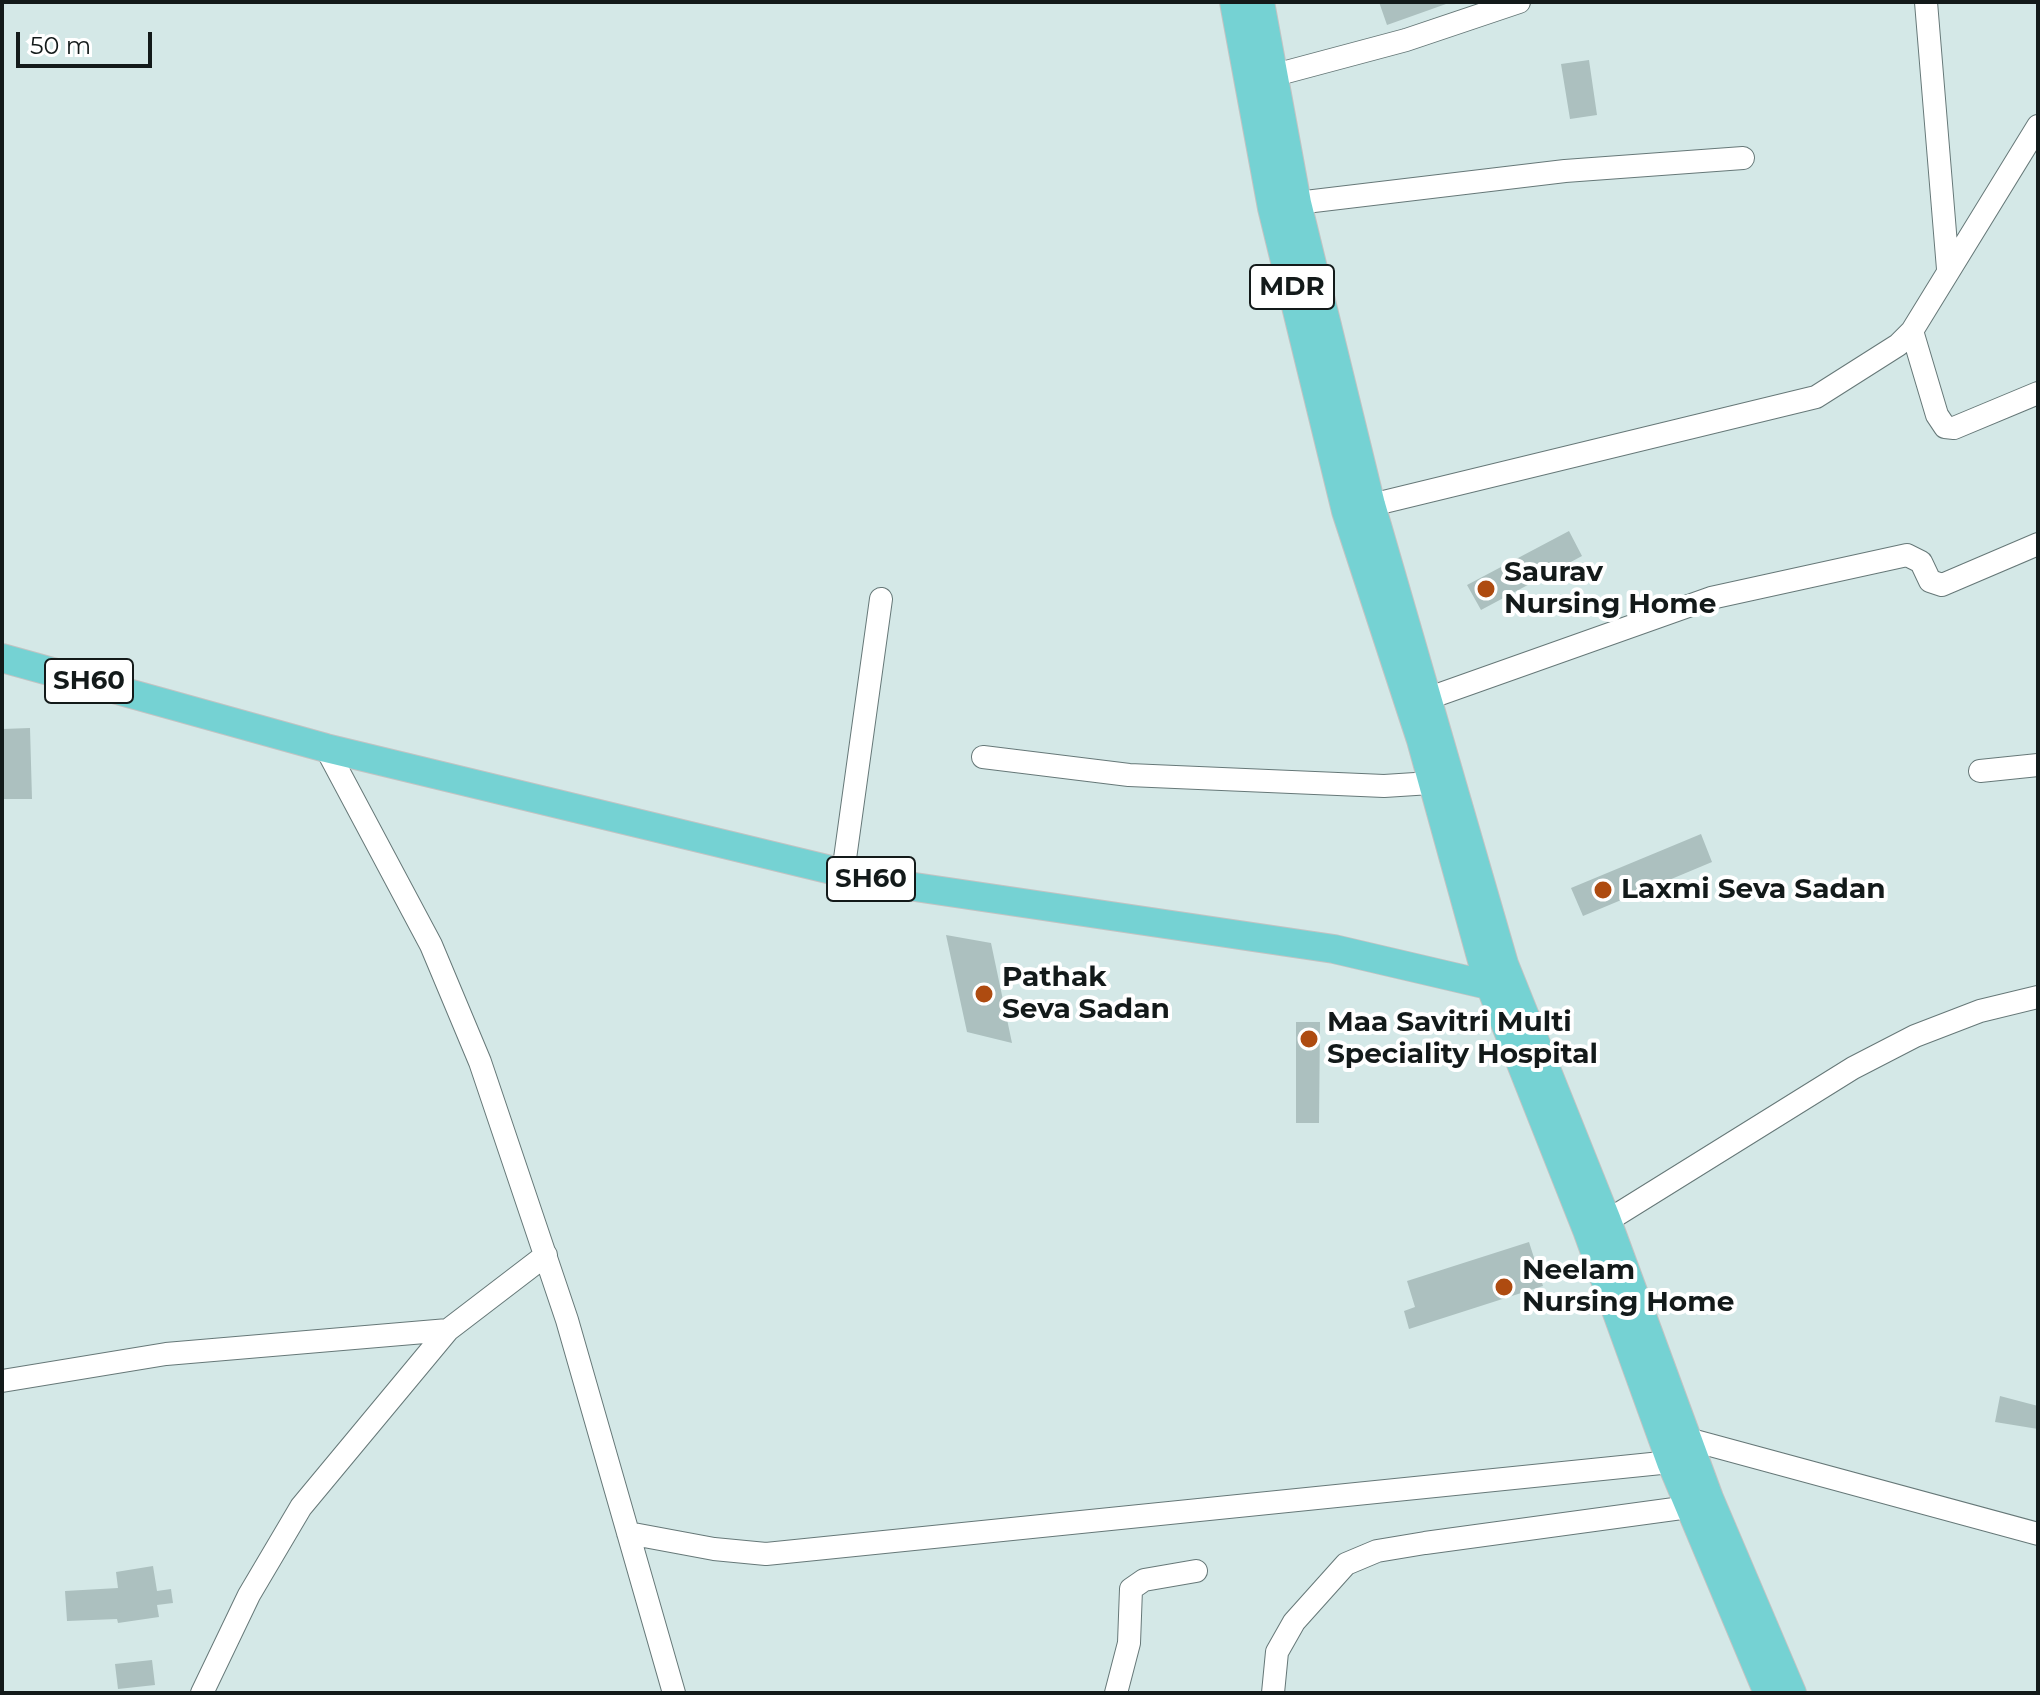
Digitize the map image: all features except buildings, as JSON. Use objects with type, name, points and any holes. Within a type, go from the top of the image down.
[{"type":"main road","name":"MDR","points":[[1234,2],[1272,208],[1391,614],[1431,783],[1502,989],[1674,1435],[1792,1693]]},
{"type":"main road","name":"MDR","points":[[1260,2],[1358,508]]},
{"type":"main road","name":"MDR","points":[[1391,614],[1429,698],[1502,989],[1607,1221],[1674,1435],[1671,1462],[1768,1693]]},
{"type":"main road","name":"SH60","points":[[2,658],[239,721],[326,748],[881,882],[1334,949],[1502,989]]},
{"type":"street","points":[[1275,75],[1406,40],[1519,2]]},
{"type":"street","points":[[1926,2],[1948,269]]},
{"type":"street","points":[[1358,508],[1816,397],[1898,345],[1912,331],[2038,126]]},
{"type":"street","points":[[1297,203],[1565,171],[1743,158]]},
{"type":"street","points":[[1912,331],[1937,415],[1945,427],[1954,428],[2038,393]]},
{"type":"street","points":[[1429,698],[1711,598],[1907,555],[1921,562],[1930,581],[1942,585],[2038,544]]},
{"type":"street","points":[[843,873],[881,599]]},
{"type":"street","points":[[326,748],[412,905],[454,994],[546,1255],[674,1693]]},
{"type":"street","points":[[983,757],[1129,775],[1384,786],[1431,783]]},
{"type":"street","points":[[1980,771],[2038,765]]},
{"type":"street","points":[[1607,1221],[1853,1068],[1915,1036],[1980,1011],[2038,997]]},
{"type":"street","points":[[202,1693],[286,1529],[448,1330],[546,1255]]},
{"type":"street","points":[[2,1381],[166,1354],[448,1330]]},
{"type":"street","points":[[1674,1435],[2038,1534]]},
{"type":"street","points":[[628,1533],[714,1549],[766,1554],[1671,1462]]},
{"type":"street","points":[[1273,1693],[1277,1652],[1294,1622],[1346,1564],[1377,1551],[1425,1543],[1689,1507]]},
{"type":"street","points":[[1116,1693],[1129,1643],[1131,1589],[1144,1580],[1196,1571]]},
{"type":"place","name":"Saurav Nursing Home","points":[[1486,589]]},
{"type":"place","name":"Laxmi Seva Sadan","points":[[1603,890]]},
{"type":"place","name":"Pathak Seva Sadan","points":[[984,994]]},
{"type":"place","name":"Maa Savitri Multi Speciality Hospital","points":[[1309,1039]]},
{"type":"place","name":"Neelam Nursing Home","points":[[1504,1287]]}]
